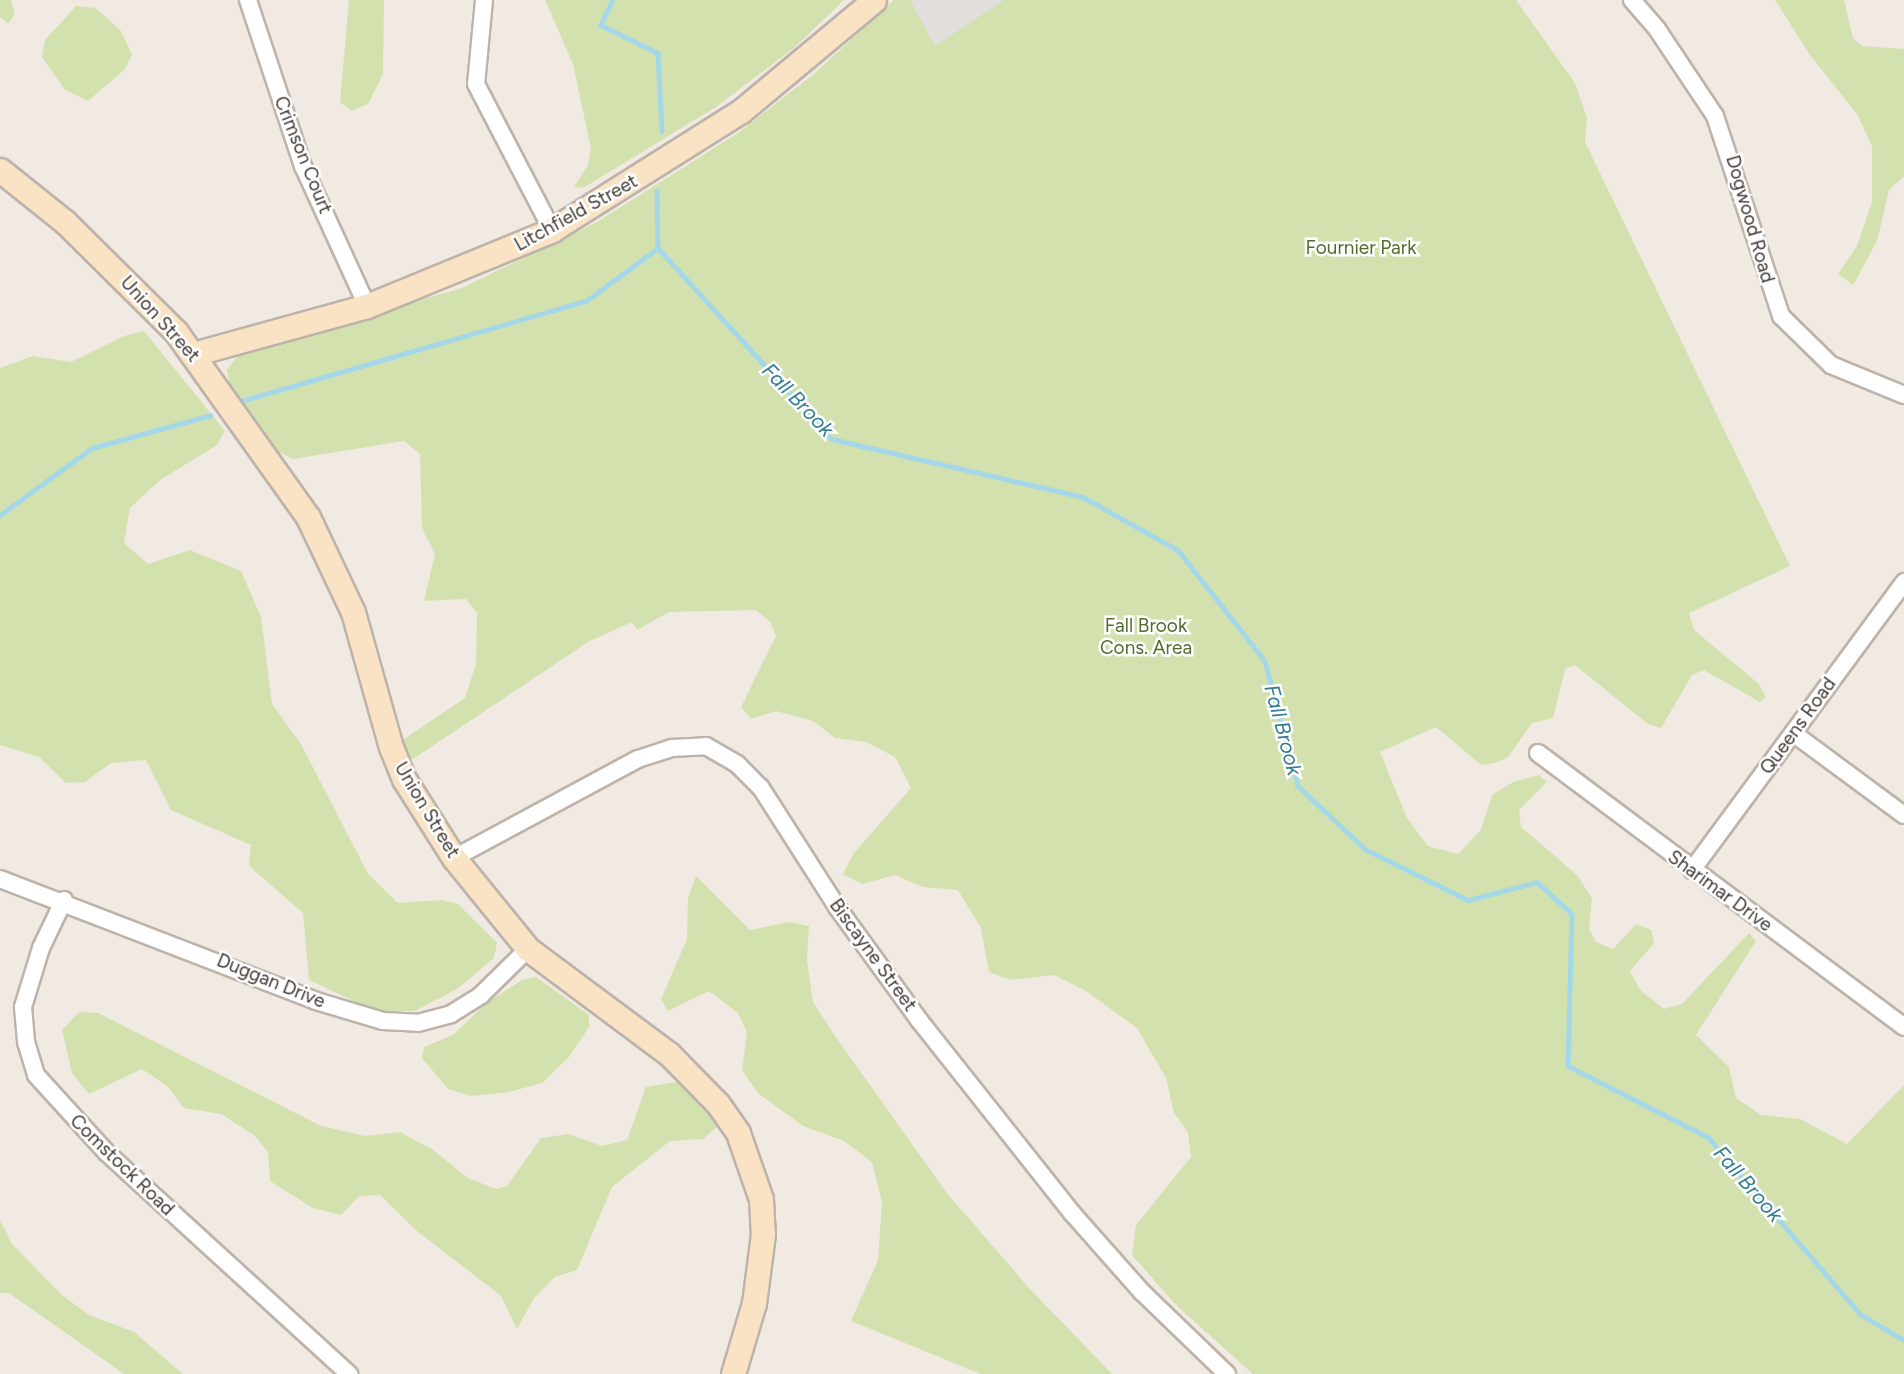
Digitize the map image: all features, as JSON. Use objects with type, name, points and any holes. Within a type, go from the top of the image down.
[{"type":"street","name":"Crimson Court","points":[[248,0],[303,166],[367,306]]},
{"type":"street","points":[[484,0],[476,84],[552,230]]},
{"type":"street","name":"Litchfield Street","points":[[193,354],[367,306],[552,230],[741,111],[874,0]]},
{"type":"street","name":"Dogwood Road","points":[[1632,0],[1715,116],[1781,316],[1831,365],[1904,395]]},
{"type":"street","name":"Union Street","points":[[0,170],[65,222],[142,294],[193,354],[325,547],[353,612],[391,747],[404,779],[454,858],[528,949],[669,1054],[718,1104],[738,1133],[761,1199],[763,1234],[754,1303],[733,1374]]},
{"type":"street","name":"Queens Road","points":[[1692,870],[1793,733],[1898,600],[1904,582]]},
{"type":"street","points":[[1793,733],[1904,815]]},
{"type":"street","name":"Biscayne Street","points":[[454,858],[638,759],[672,748],[706,746],[737,764],[761,788],[837,907],[919,1020],[1072,1213],[1142,1292],[1227,1374]]},
{"type":"street","name":"Sharimar Drive","points":[[1538,753],[1904,1027]]},
{"type":"street","name":"Duggan Drive","points":[[0,879],[64,900],[316,1001],[383,1021],[418,1023],[451,1014],[481,995],[528,949]]},
{"type":"street","name":"Comstock Road","points":[[64,900],[41,948],[23,1007],[26,1042],[37,1075],[107,1153],[349,1374]]},
{"type":"green space","points":[[0,0],[11,0],[15,14],[8,24],[0,17]]},
{"type":"green space","points":[[349,0],[384,0],[383,74],[368,104],[351,111],[340,102]]},
{"type":"green space","points":[[545,0],[844,0],[795,47],[716,107],[583,188],[574,187],[588,165],[591,149],[573,64]]},
{"type":"green space","points":[[894,0],[1516,0],[1575,83],[1587,118],[1585,142],[1790,566],[1689,613],[1694,630],[1759,684],[1766,697],[1760,702],[1704,670],[1692,675],[1661,728],[1648,724],[1575,665],[1565,669],[1553,718],[1532,723],[1508,757],[1495,763],[1481,765],[1436,727],[1380,752],[1407,818],[1428,846],[1458,854],[1481,830],[1492,795],[1513,782],[1539,775],[1547,782],[1519,810],[1521,827],[1578,876],[1592,899],[1589,929],[1596,942],[1613,949],[1636,924],[1651,930],[1654,943],[1630,971],[1640,990],[1664,1009],[1682,1004],[1749,933],[1756,941],[1696,1035],[1729,1067],[1736,1098],[1761,1115],[1800,1119],[1847,1144],[1904,1085],[1904,1374],[1253,1374],[1176,1305],[1132,1255],[1136,1225],[1191,1157],[1188,1132],[1174,1113],[1166,1078],[1137,1028],[1086,991],[1054,975],[1010,980],[989,972],[981,928],[958,890],[922,887],[895,875],[862,884],[843,874],[854,853],[911,788],[895,757],[866,742],[835,738],[813,721],[776,711],[751,719],[741,707],[776,636],[770,622],[756,610],[669,612],[637,630],[632,622],[588,642],[413,759],[400,749],[404,739],[465,698],[476,664],[477,613],[466,599],[424,601],[435,554],[422,528],[420,454],[404,441],[293,459],[273,449],[229,383],[227,370],[236,358],[254,347],[462,288],[597,222],[738,133],[815,73]]},
{"type":"green space","points":[[1775,0],[1844,0],[1853,38],[1862,46],[1904,49],[1904,176],[1889,190],[1877,241],[1853,285],[1838,274],[1857,246],[1872,202],[1872,146],[1857,114],[1810,55]]},
{"type":"green space","points":[[76,6],[96,8],[121,31],[132,55],[125,69],[88,101],[65,90],[42,57],[45,40]]},
{"type":"green space","points":[[144,331],[225,431],[217,445],[160,480],[130,508],[124,543],[148,564],[190,550],[241,571],[261,617],[272,704],[301,744],[368,874],[398,903],[441,900],[458,904],[497,943],[494,958],[457,989],[415,1011],[375,1011],[309,980],[303,913],[249,866],[251,845],[171,810],[146,760],[111,763],[85,782],[66,783],[39,757],[0,745],[0,368],[33,356],[71,362],[124,336]]},
{"type":"green space","points":[[696,876],[750,930],[789,922],[809,926],[807,961],[813,1002],[833,1033],[946,1192],[1029,1288],[1112,1374],[981,1374],[851,1321],[878,1260],[882,1202],[872,1162],[844,1141],[803,1126],[758,1093],[742,1070],[747,1032],[738,1013],[709,991],[668,1011],[661,999],[687,939],[688,898]]},
{"type":"green space","points":[[536,977],[589,1015],[589,1027],[569,1057],[542,1083],[509,1092],[471,1096],[448,1089],[422,1058],[424,1047],[453,1035],[489,1001],[524,979]]},
{"type":"green space","points":[[79,1012],[98,1013],[321,1126],[365,1136],[400,1132],[433,1150],[468,1178],[496,1189],[507,1186],[541,1138],[568,1134],[602,1146],[627,1140],[646,1087],[676,1082],[697,1097],[717,1127],[703,1139],[670,1141],[612,1187],[577,1270],[555,1277],[534,1298],[517,1329],[501,1296],[417,1231],[380,1195],[359,1196],[341,1215],[313,1208],[270,1181],[268,1152],[254,1135],[221,1114],[184,1108],[167,1086],[142,1069],[89,1094],[72,1073],[62,1030]]},
{"type":"green space","points":[[0,1220],[12,1244],[62,1295],[89,1315],[134,1332],[183,1374],[124,1374],[9,1293],[0,1293]]},
{"type":"shaded area","points":[[910,0],[1004,0],[935,46]]},
{"type":"waterway","name":"Fall Brook","points":[[613,0],[601,25],[658,53],[662,131]]},
{"type":"waterway","name":"Fall Brook","points":[[657,191],[658,248],[832,439],[1083,497],[1178,550],[1265,661],[1298,786],[1365,849],[1468,900],[1537,882],[1572,914],[1568,1066],[1708,1137],[1860,1314],[1904,1340]]},
{"type":"waterway","points":[[241,401],[586,301],[658,248]]},
{"type":"waterway","points":[[0,515],[92,448],[211,415]]},
{"type":"park label","name":"Fournier Park","points":[[1361,248]]},
{"type":"park label","name":"Fall Brook Cons. Area","points":[[1146,637]]}]
